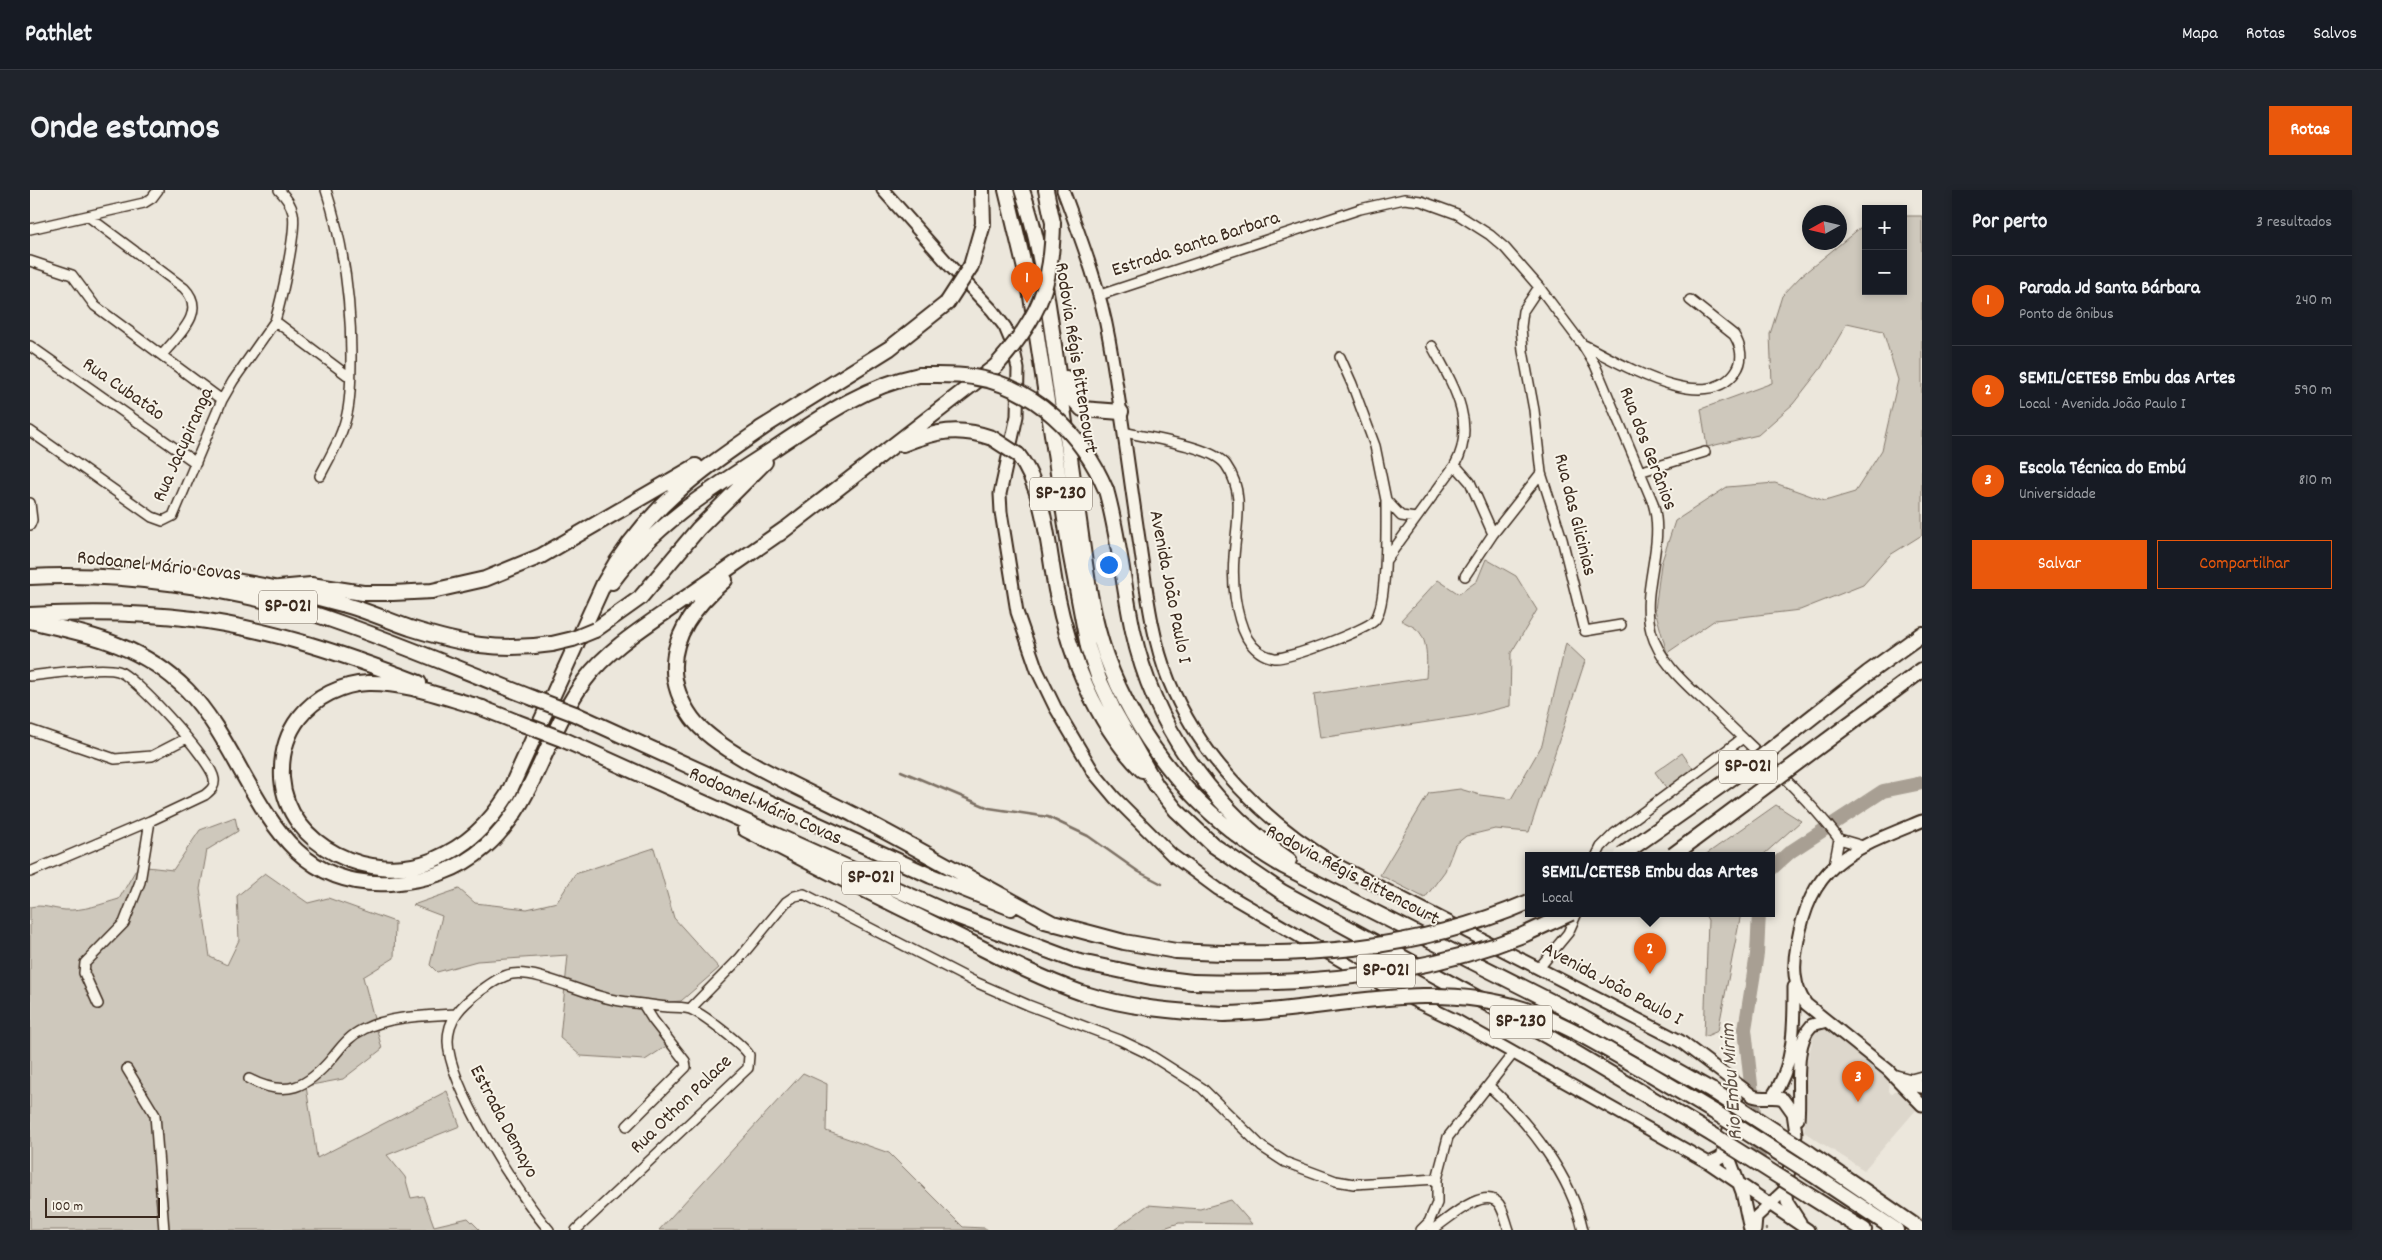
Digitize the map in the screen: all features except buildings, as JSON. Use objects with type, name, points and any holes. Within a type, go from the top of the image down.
[{"type":"highway","points":[[279,588],[311,584],[363,593],[432,591],[485,579],[541,556],[767,425],[890,348],[947,303],[971,266],[983,224],[982,190]]},
{"type":"highway","name":"Rodovia Régis Bittencourt","points":[[1006,190],[1030,290],[1070,552],[1088,647],[1114,711],[1156,785],[1176,810],[1213,845],[1282,892],[1547,1036],[1864,1230]]},
{"type":"highway","name":"Rodovia Régis Bittencourt","points":[[1022,190],[1038,248],[1048,300],[1088,582],[1106,654],[1123,695],[1141,730],[1168,768],[1208,812],[1256,850],[1574,1013],[1713,1092],[1809,1153],[1921,1230]]},
{"type":"highway","points":[[30,621],[86,633],[119,644],[142,655],[166,672],[202,707],[216,726],[275,829],[288,844],[305,858],[355,881],[368,883],[403,882],[443,873],[460,866],[492,842],[509,820],[524,796],[566,709],[586,678],[600,663],[650,623],[785,529],[889,449],[996,366],[1019,340],[1035,313],[1046,288],[1052,257],[1053,223],[1046,190]]},
{"type":"highway","points":[[1048,300],[1073,399],[1082,409],[1120,412]]},
{"type":"highway","points":[[483,708],[403,687],[376,683],[356,684],[319,699],[307,708],[290,731],[283,754],[283,789],[291,813],[306,834],[331,851],[355,861],[377,866],[415,865],[431,861],[464,844],[479,832],[494,815],[508,794],[591,625],[622,568],[658,530],[716,486],[869,390],[892,381],[920,375],[974,377],[1006,386],[1036,402],[1057,419],[1092,463],[1106,490],[1111,507],[1134,634],[1144,672],[1163,717],[1174,737],[1212,792],[1248,827],[1278,853],[1333,890]]},
{"type":"highway","points":[[591,625],[604,583],[616,561],[654,512],[697,474],[767,425]]},
{"type":"highway","points":[[889,449],[933,433],[955,430],[974,432],[992,438],[1018,456],[1034,483],[1057,592],[1070,642],[1083,679],[1107,726],[1128,757],[1156,785]]},
{"type":"highway","points":[[118,578],[142,571],[151,571],[279,588],[344,604],[410,628],[478,645],[524,648],[552,644],[573,639],[591,625],[640,598],[698,528],[793,436]]},
{"type":"highway","points":[[785,529],[697,605],[680,634],[674,665],[676,682],[683,702],[693,719],[725,746],[756,764],[1054,924]]},
{"type":"highway","name":"Rodoanel Mário Covas","points":[[30,578],[118,578],[238,594],[313,614],[419,652],[575,714],[931,876],[1054,924],[1124,942],[1176,951],[1265,955],[1343,950],[1398,942],[1448,931],[1525,903]]},
{"type":"highway","name":"Rodoanel Mário Covas","points":[[30,615],[115,613],[194,619],[236,626],[326,649],[562,738],[850,866],[893,889],[1076,961],[1102,967],[1192,982],[1240,984],[1331,978],[1433,962],[1522,935],[1562,917]]},
{"type":"highway","name":"SP-021","points":[[1626,852],[1760,758],[1868,673],[1922,634]]},
{"type":"highway","name":"SP-021","points":[[1677,852],[1922,670]]},
{"type":"highway","points":[[663,784],[795,855],[1041,976],[1083,993],[1128,1005],[1174,1012],[1224,1014],[1292,1010],[1398,996],[1443,996],[1484,1000],[1524,1010],[1567,1028],[1649,1073],[1812,1174],[1896,1230]]},
{"type":"highway","points":[[1847,1219],[1857,1230]]},
{"type":"main road","points":[[884,190],[951,267],[992,310],[1005,327],[1013,346],[1018,369],[1017,416],[1000,494],[1001,512],[1018,612],[1037,670],[1055,708],[1094,773],[1155,839],[1191,870],[1218,889],[1388,988],[1457,1021],[1512,1054],[1709,1163],[1806,1229]]},
{"type":"main road","name":"Avenida João Paulo I","points":[[1063,190],[1100,295],[1124,432],[1144,574],[1158,649],[1169,680],[1185,714],[1215,757],[1249,799],[1287,833],[1313,851],[1680,1041],[1751,1093]]},
{"type":"main road","points":[[1772,1096],[1784,1078],[1793,1036],[1794,973],[1801,922],[1815,888],[1834,866],[1862,846],[1922,821]]},
{"type":"main road","points":[[1794,973],[1800,996],[1806,1004],[1897,1079],[1922,1105]]},
{"type":"main road","points":[[1806,1229],[1787,1202],[1785,1190],[1796,1133],[1798,1075],[1806,1035],[1812,1025],[1827,1021]]},
{"type":"main road","points":[[1897,1079],[1922,1088]]},
{"type":"main road","points":[[1709,1163],[1721,1158],[1722,1144],[1737,1098],[1733,1080]]},
{"type":"main road","points":[[1737,1098],[1751,1093],[1772,1096],[1783,1100],[1790,1106],[1796,1133]]},
{"type":"main road","points":[[1722,1144],[1739,1182],[1751,1227]]},
{"type":"main road","points":[[1722,1144],[1769,1203]]},
{"type":"main road","points":[[1751,1227],[1756,1217],[1785,1190]]},
{"type":"main road","points":[[1760,1214],[1771,1212],[1784,1214]]},
{"type":"street","points":[[30,229],[144,203],[152,198],[158,190]]},
{"type":"street","name":"Rua Jacupiranga","points":[[30,431],[158,520],[168,520],[173,516],[222,400],[275,321],[294,223],[290,205],[279,190]]},
{"type":"street","points":[[320,476],[345,423],[351,378],[349,295],[345,262],[326,190]]},
{"type":"street","name":"Estrada Santa Barbara","points":[[1100,295],[1360,209],[1404,199],[1432,204],[1475,225],[1505,248],[1539,287]]},
{"type":"street","points":[[89,217],[176,281],[193,299],[195,307],[192,316],[162,355]]},
{"type":"street","points":[[30,261],[72,275],[95,306],[222,400]]},
{"type":"street","name":"Rua dos Gerânios","points":[[1539,287],[1582,344],[1595,365],[1656,516],[1657,533],[1650,603],[1650,624],[1654,639],[1662,654],[1693,693],[1743,738],[1828,824],[1837,837]]},
{"type":"street","name":"Rua das Glicinias","points":[[1539,287],[1526,304],[1521,327],[1537,427],[1541,473],[1562,539],[1585,631],[1621,625]]},
{"type":"street","points":[[1582,344],[1645,374],[1678,387],[1702,390],[1721,386],[1738,368],[1741,359],[1738,341],[1734,335],[1690,300]]},
{"type":"street","points":[[275,321],[351,378]]},
{"type":"street","name":"Rua Cubatão","points":[[30,346],[196,463]]},
{"type":"street","points":[[1385,560],[1455,465],[1464,439],[1464,417],[1453,385],[1432,346]]},
{"type":"street","points":[[1124,432],[1207,450],[1221,459],[1227,466],[1237,489],[1240,509],[1234,557],[1236,599],[1247,638],[1253,646],[1268,657],[1286,657],[1299,653],[1369,625],[1375,620],[1381,605],[1385,560],[1386,500],[1375,446],[1340,358]]},
{"type":"street","points":[[1639,472],[1705,452]]},
{"type":"street","points":[[1455,465],[1470,482],[1493,534]]},
{"type":"street","points":[[1465,576],[1493,534],[1541,473]]},
{"type":"street","points":[[1386,500],[1401,516],[1416,518]]},
{"type":"street","points":[[30,503],[32,520],[30,525]]},
{"type":"street","points":[[30,676],[108,669],[122,672],[140,687],[186,738],[210,768],[215,784],[212,790],[205,795],[150,821],[30,872]]},
{"type":"street","points":[[30,730],[54,736],[115,759],[152,756],[186,738]]},
{"type":"street","points":[[1598,852],[1615,833],[1743,738]]},
{"type":"street","points":[[98,1004],[84,973],[85,963],[124,923],[140,882],[150,821]]},
{"type":"street","points":[[1834,866],[1837,837],[1862,846]]},
{"type":"street","points":[[690,1009],[738,959],[786,902],[804,894],[973,981],[1028,1005],[1120,1040],[1147,1053],[1202,1088],[1262,1148],[1285,1162],[1336,1181],[1354,1184],[1437,1179]]},
{"type":"street","points":[[1540,968],[1568,933],[1575,917]]},
{"type":"street","name":"Estrada Demayo","points":[[549,1230],[524,1198],[495,1151],[463,1090],[449,1050],[449,1031],[455,1014],[469,999],[498,980],[513,974],[540,977],[587,993],[643,1004],[690,1009]]},
{"type":"street","points":[[627,1126],[686,1067],[685,1061],[652,1020],[643,1004]]},
{"type":"street","name":"Rua Othon Palace","points":[[576,1230],[748,1068],[750,1055],[743,1046],[690,1009]]},
{"type":"street","points":[[249,1079],[276,1090],[296,1086],[318,1073],[345,1043],[356,1033],[366,1028],[379,1023],[414,1017],[455,1014]]},
{"type":"street","points":[[1421,1230],[1428,1222],[1437,1203],[1437,1179],[1448,1137],[1457,1122],[1489,1086],[1512,1054]]},
{"type":"street","points":[[127,1069],[155,1115],[164,1230]]},
{"type":"street","points":[[1897,1079],[1911,1079],[1922,1076]]},
{"type":"street","points":[[1489,1086],[1519,1115],[1548,1156],[1574,1200],[1583,1230]]},
{"type":"street","points":[[1432,1230],[1468,1206],[1486,1197],[1499,1204],[1509,1230]]},
{"type":"shaded area","points":[[1907,216],[1922,216],[1922,535],[1890,555],[1863,585],[1800,610],[1715,620],[1667,653],[1655,610],[1661,564],[1675,521],[1727,487],[1775,483],[1825,501],[1855,492],[1882,450],[1898,380],[1883,331],[1847,323],[1821,368],[1793,404],[1758,435],[1707,447],[1701,409],[1772,383],[1770,334],[1782,296],[1801,276],[1833,250],[1847,250],[1847,238],[1862,226],[1862,295],[1907,295]]},
{"type":"shaded area","points":[[1486,559],[1516,576],[1537,610],[1511,653],[1510,706],[1469,716],[1320,738],[1314,694],[1426,678],[1426,651],[1423,638],[1420,632],[1401,620],[1438,580],[1459,594],[1477,581]]},
{"type":"shaded area","points":[[1566,643],[1585,661],[1529,832],[1495,829],[1466,836],[1455,845],[1445,871],[1425,898],[1380,875],[1429,793],[1460,789],[1480,795],[1511,799],[1542,745]]},
{"type":"shaded area","points":[[1682,753],[1694,770],[1667,789],[1655,772]]},
{"type":"shaded area","points":[[1776,805],[1801,821],[1766,852],[1709,852]]},
{"type":"shaded area","points":[[235,817],[238,831],[207,850],[200,889],[210,957],[227,965],[239,940],[237,896],[265,873],[308,903],[328,898],[395,922],[394,958],[363,977],[382,1049],[343,1079],[306,1086],[317,1158],[447,1091],[460,1126],[387,1155],[405,1177],[411,1198],[423,1196],[434,1226],[468,1218],[480,1230],[30,1230],[30,907],[39,906],[65,910],[79,909],[119,899],[138,866],[173,870],[200,830]]},
{"type":"shaded area","points":[[654,848],[674,918],[719,968],[681,1001],[648,1004],[668,1045],[645,1060],[581,1056],[560,1038],[568,955],[477,961],[437,972],[430,965],[442,916],[413,905],[459,889],[475,903],[527,909],[557,902],[575,874]]},
{"type":"shaded area","points":[[1706,917],[1740,917],[1718,1031],[1704,1037],[1708,920]]},
{"type":"shaded area","points":[[1825,1028],[1889,1081],[1888,1089],[1891,1094],[1898,1089],[1916,1110],[1864,1170],[1804,1132],[1806,1111],[1805,1087],[1802,1082],[1815,1030]]},
{"type":"shaded area","points":[[803,1073],[827,1084],[826,1131],[889,1153],[963,1227],[985,1228],[988,1230],[659,1230]]},
{"type":"shaded area","points":[[1231,1200],[1252,1224],[1179,1223],[1158,1230],[1114,1230],[1148,1205],[1200,1209]]},
{"type":"waterway","points":[[901,771],[989,808],[1048,817],[1088,836],[1139,872],[1162,884]]},
{"type":"waterway","name":"Rio Embu Mirim","points":[[1775,865],[1790,852],[1883,791],[1922,783]]},
{"type":"waterway","name":"Rio Embu Mirim","points":[[1759,917],[1757,954],[1745,1029],[1759,1159]]},
{"type":"place","name":"Parada Jd Santa Bárbara","points":[[1027,303]]},
{"type":"place","name":"SEMIL/CETESB Embu das Artes","points":[[1650,974]]},
{"type":"place","name":"Escola Técnica do Embú","points":[[1858,1102]]}]
